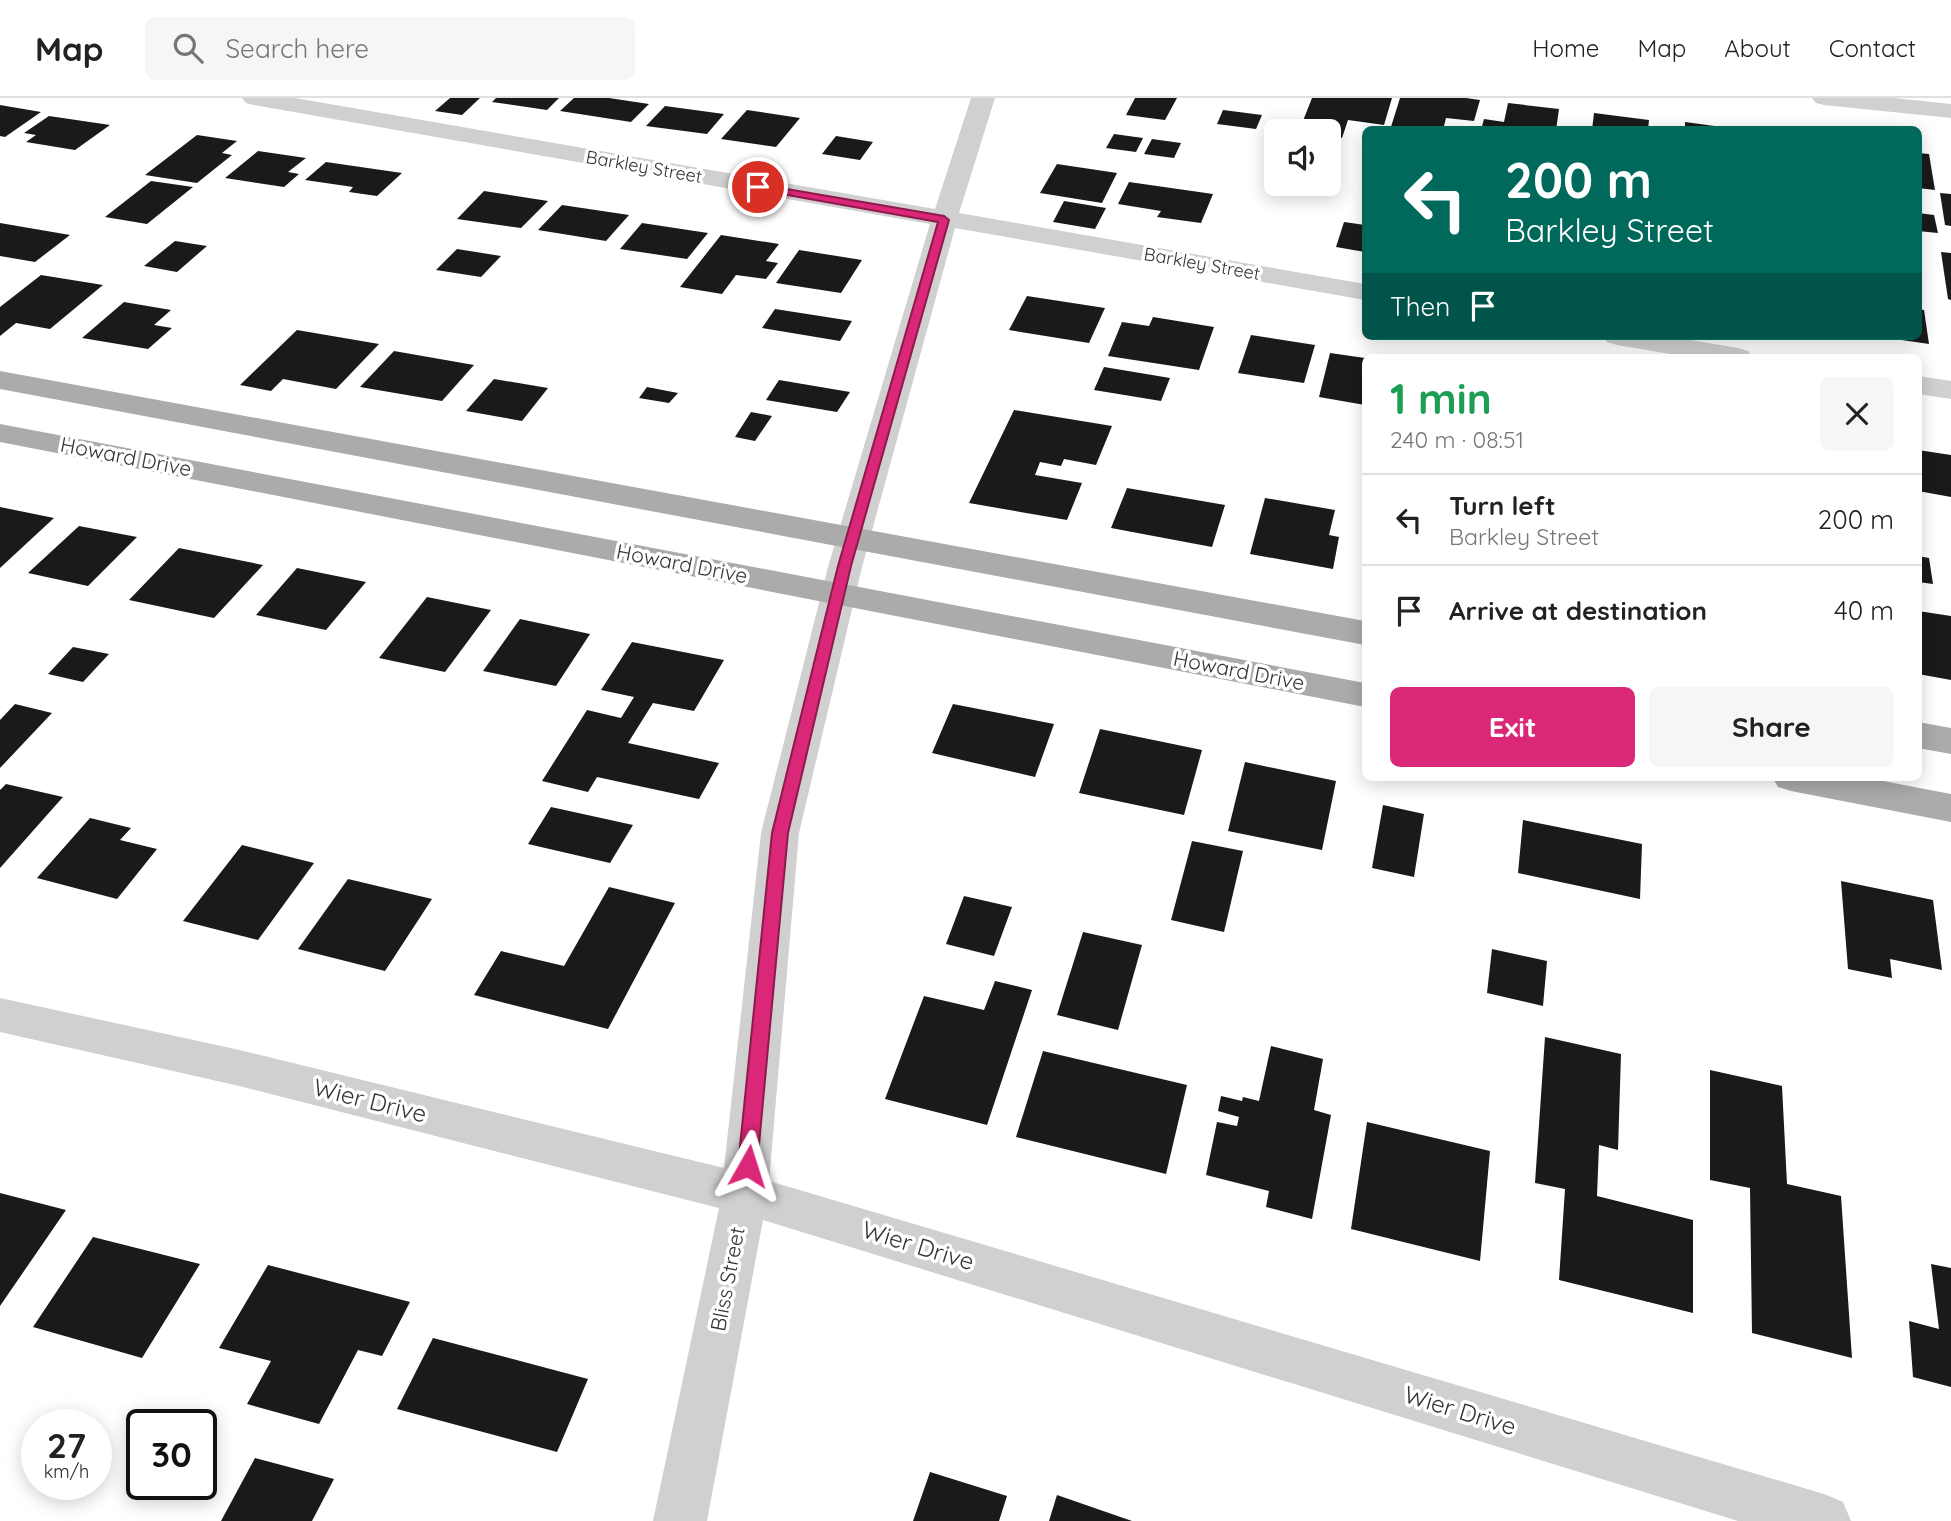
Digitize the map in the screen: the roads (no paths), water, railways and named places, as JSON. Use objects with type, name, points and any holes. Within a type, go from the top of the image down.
[{"type":"main road","points":[[0,380],[1362,632]]},
{"type":"main road","points":[[174,466],[218,421]]},
{"type":"main road","name":"Howard Drive","points":[[0,433],[1362,694]]},
{"type":"main road","points":[[1922,736],[1951,741]]},
{"type":"main road","points":[[1812,781],[1951,808]]},
{"type":"street","name":"Barkley Street","points":[[254,98],[1362,291]]},
{"type":"street","name":"Bliss Street","points":[[680,1521],[745,1194],[780,833],[853,538],[944,220],[983,98]]},
{"type":"street","points":[[1824,98],[1951,111]]},
{"type":"street","points":[[1640,340],[1721,354]]},
{"type":"street","points":[[1922,386],[1951,390]]},
{"type":"street","name":"Wier Drive","points":[[0,1015],[235,1067],[745,1194],[1824,1521]]}]
